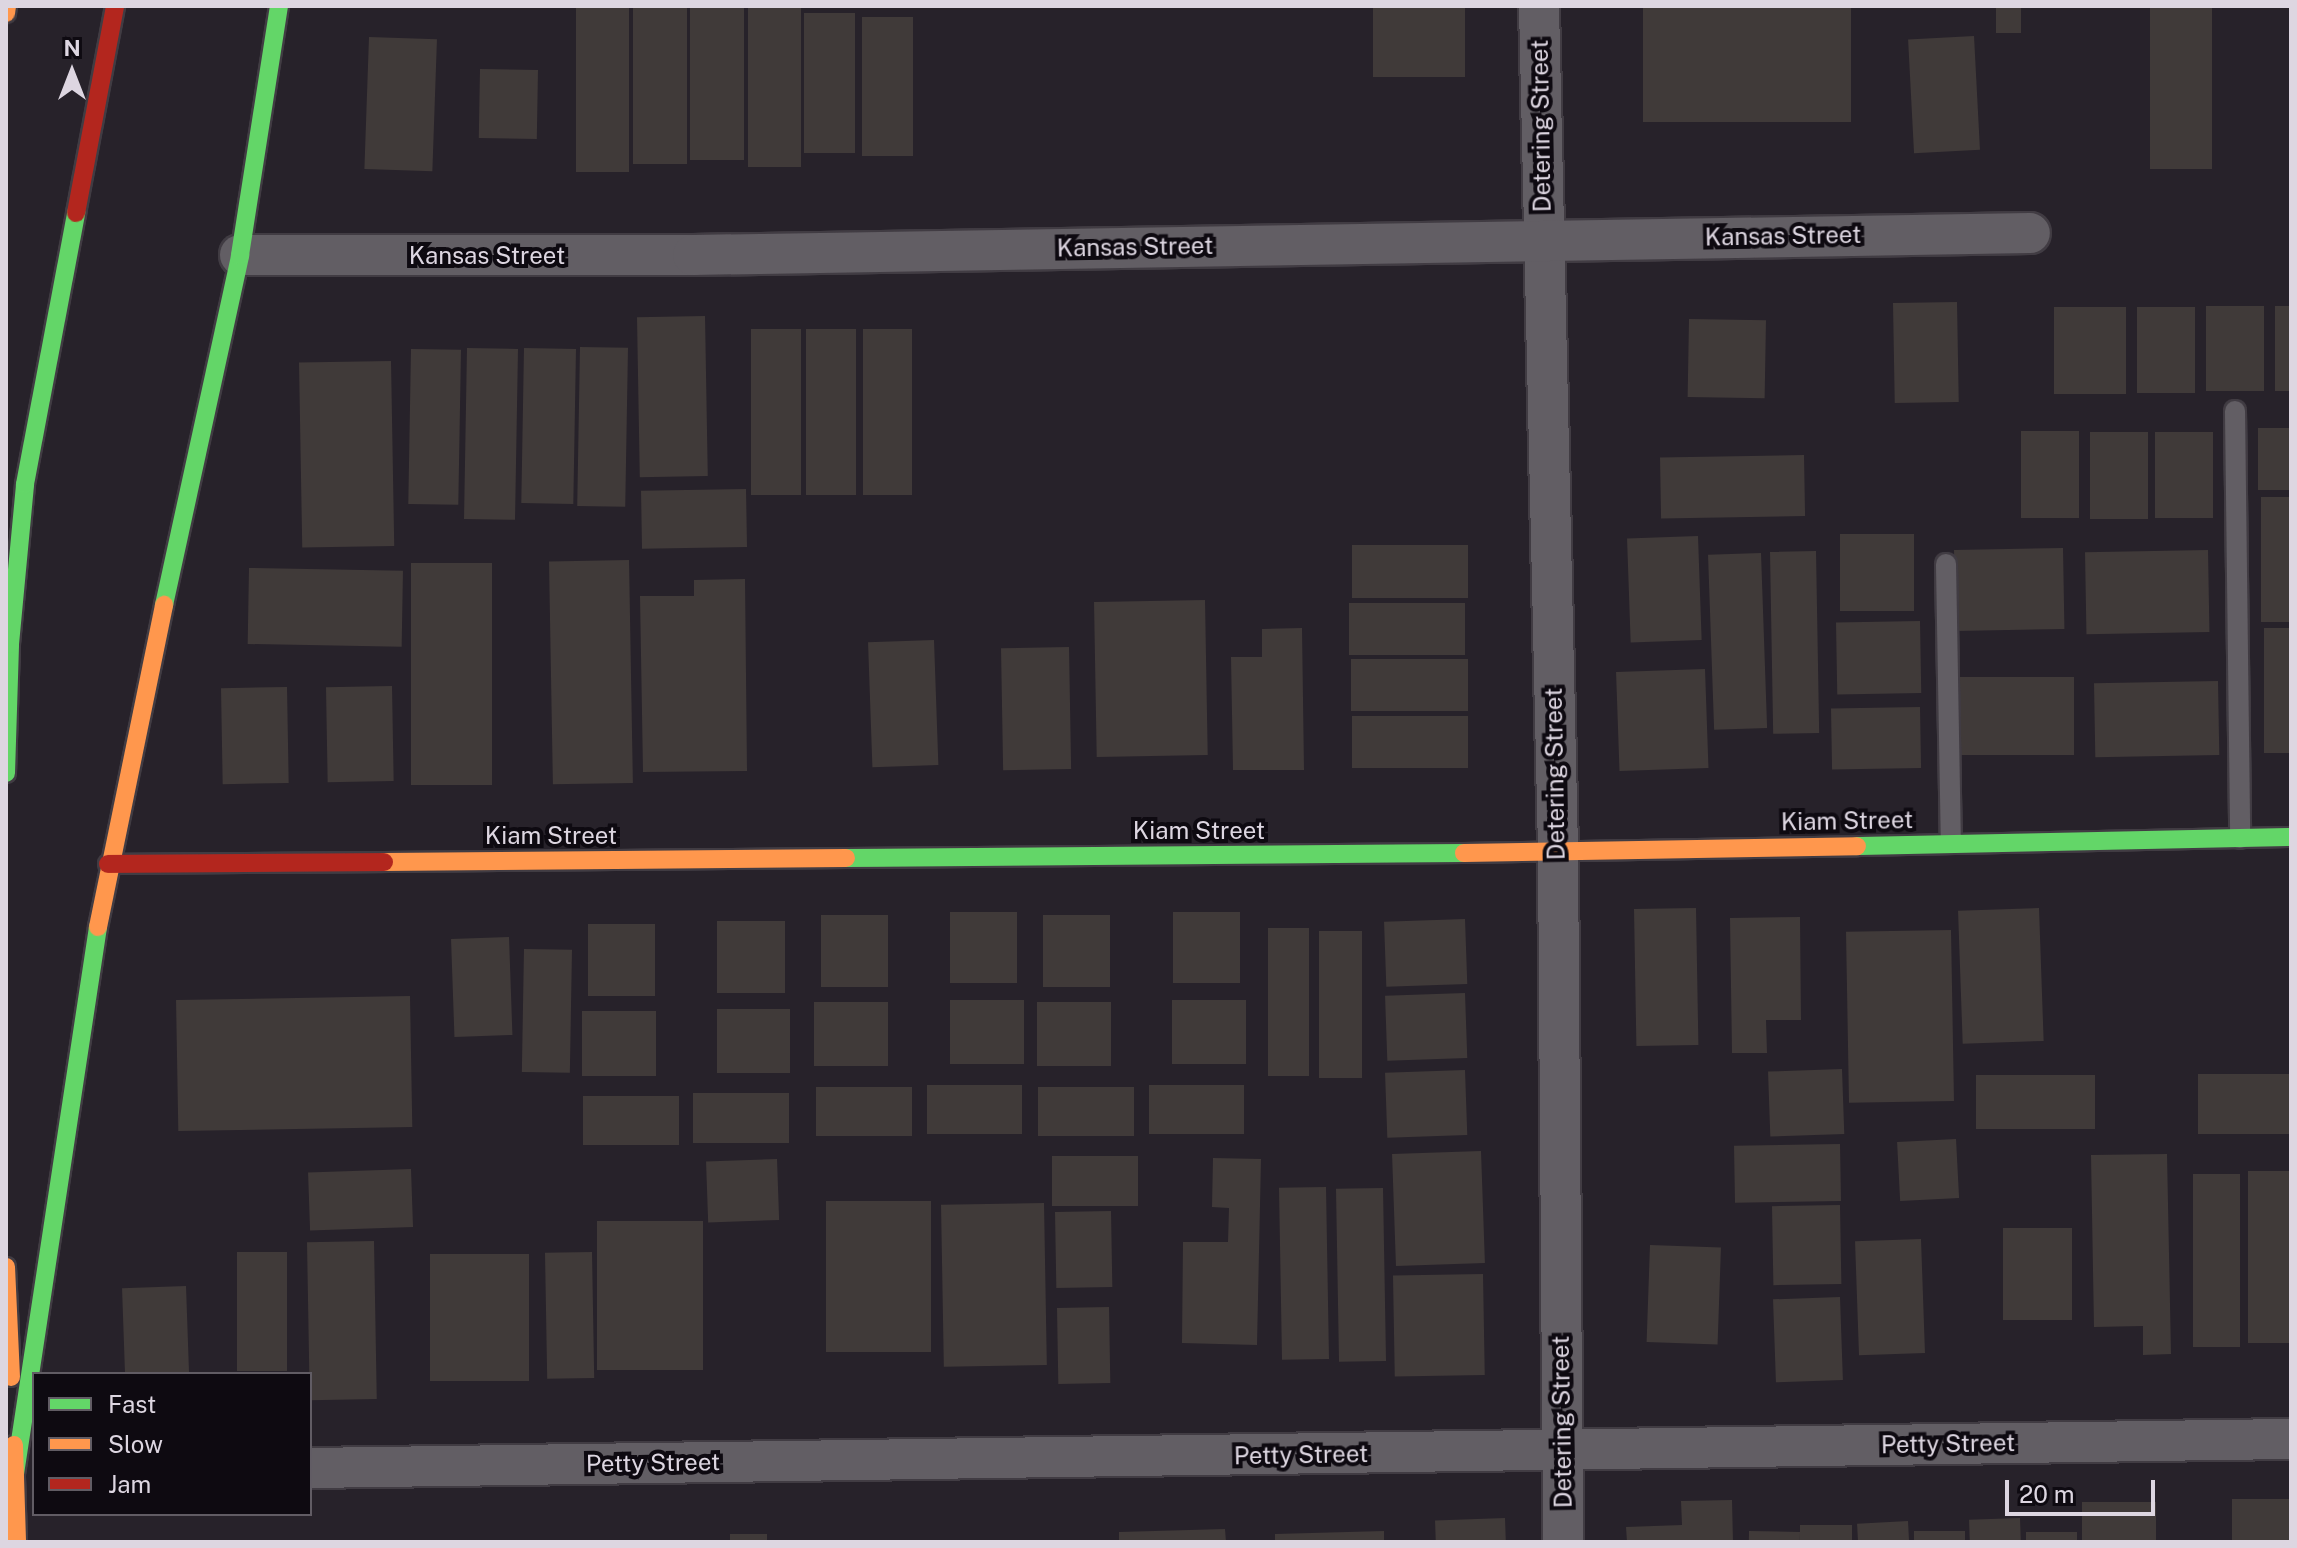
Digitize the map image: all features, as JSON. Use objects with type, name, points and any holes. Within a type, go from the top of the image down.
[{"type":"main road","points":[[6,13],[7,6]]},
{"type":"main road","points":[[6,773],[10,644],[25,484],[115,6]]},
{"type":"main road","points":[[33,1372],[108,864],[240,255],[279,6]]},
{"type":"main road","name":"Kiam Street","points":[[108,864],[1558,852],[2291,837]]},
{"type":"main road","points":[[6,1267],[18,1474],[17,1542]]},
{"type":"main road","points":[[18,1474],[32,1379]]},
{"type":"street","name":"Detering Street","points":[[1539,6],[1558,852],[1563,1542]]},
{"type":"street","name":"Kansas Street","points":[[240,255],[677,255],[2030,233]]},
{"type":"street","name":"Petty Street","points":[[312,1468],[2291,1439]]},
{"type":"lane","points":[[2235,411],[2240,838]]},
{"type":"lane","points":[[1946,564],[1951,842]]},
{"type":"building","points":[[576,6],[629,6],[629,172],[576,172]]},
{"type":"building","points":[[633,6],[687,6],[687,164],[633,164]]},
{"type":"building","points":[[690,6],[744,6],[744,160],[690,160]]},
{"type":"building","points":[[748,6],[801,6],[801,167],[748,167]]},
{"type":"building","points":[[1373,6],[1465,6],[1465,77],[1373,77]]},
{"type":"building","points":[[1643,6],[1851,6],[1851,122],[1643,122]]},
{"type":"building","points":[[1996,6],[2021,6],[2021,33],[1996,33]]},
{"type":"building","points":[[2150,6],[2212,6],[2212,169],[2150,169]]},
{"type":"building","points":[[804,13],[855,13],[855,153],[804,153]]},
{"type":"building","points":[[862,17],[913,17],[913,156],[862,156]]},
{"type":"building","points":[[1974,36],[1980,150],[1914,153],[1908,39]]},
{"type":"building","points":[[369,37],[437,39],[432,171],[364,169]]},
{"type":"building","points":[[480,69],[538,70],[537,139],[479,138]]},
{"type":"building","points":[[1957,302],[1959,402],[1895,403],[1893,303]]},
{"type":"building","points":[[2206,306],[2264,306],[2264,391],[2206,391]]},
{"type":"building","points":[[2275,306],[2291,306],[2291,391],[2275,391]]},
{"type":"building","points":[[2054,307],[2126,307],[2126,394],[2054,394]]},
{"type":"building","points":[[2137,307],[2195,307],[2195,393],[2137,393]]},
{"type":"building","points":[[705,316],[708,476],[640,477],[637,317]]},
{"type":"building","points":[[1689,319],[1766,320],[1765,398],[1688,397]]},
{"type":"building","points":[[751,329],[801,329],[801,495],[751,495]]},
{"type":"building","points":[[806,329],[856,329],[856,495],[806,495]]},
{"type":"building","points":[[863,329],[912,329],[912,495],[863,495]]},
{"type":"building","points":[[580,347],[628,348],[625,507],[577,506]]},
{"type":"building","points":[[467,348],[518,349],[515,520],[464,519]]},
{"type":"building","points":[[524,348],[576,349],[573,504],[521,503]]},
{"type":"building","points":[[411,349],[461,350],[458,505],[408,504]]},
{"type":"building","points":[[391,361],[394,546],[302,548],[299,363]]},
{"type":"building","points":[[2258,428],[2291,428],[2291,490],[2258,490]]},
{"type":"building","points":[[2021,431],[2079,431],[2079,518],[2021,518]]},
{"type":"building","points":[[2090,432],[2148,432],[2148,519],[2090,519]]},
{"type":"building","points":[[2155,432],[2213,432],[2213,518],[2155,518]]},
{"type":"building","points":[[1804,455],[1805,516],[1661,519],[1660,458]]},
{"type":"building","points":[[746,489],[747,547],[642,549],[641,491]]},
{"type":"building","points":[[2261,497],[2291,497],[2291,622],[2261,622]]},
{"type":"building","points":[[1840,534],[1914,534],[1914,611],[1840,611]]},
{"type":"building","points":[[1698,536],[1702,640],[1631,642],[1627,538]]},
{"type":"building","points":[[1352,545],[1468,545],[1468,598],[1352,598]]},
{"type":"building","points":[[2063,548],[2064,629],[1955,631],[1954,550]]},
{"type":"building","points":[[2208,550],[2209,632],[2086,634],[2085,552]]},
{"type":"building","points":[[1816,551],[1819,733],[1773,734],[1770,552]]},
{"type":"building","points":[[1761,553],[1767,728],[1714,730],[1708,555]]},
{"type":"building","points":[[629,560],[633,783],[553,784],[549,561]]},
{"type":"building","points":[[411,563],[492,563],[492,785],[411,785]]},
{"type":"building","points":[[249,568],[403,571],[402,647],[248,644]]},
{"type":"building","points":[[745,579],[747,771],[643,772],[640,596],[694,596],[694,580]]},
{"type":"building","points":[[1205,600],[1208,755],[1097,757],[1094,602]]},
{"type":"building","points":[[1349,603],[1465,603],[1465,655],[1349,655]]},
{"type":"building","points":[[1920,621],[1921,693],[1837,694],[1836,622]]},
{"type":"building","points":[[1302,628],[1304,770],[1233,770],[1231,657],[1262,657],[1262,629]]},
{"type":"building","points":[[2264,628],[2291,628],[2291,753],[2264,753]]},
{"type":"building","points":[[934,640],[938,765],[872,767],[868,642]]},
{"type":"building","points":[[1069,647],[1071,769],[1003,770],[1001,648]]},
{"type":"building","points":[[1351,659],[1468,659],[1468,711],[1351,711]]},
{"type":"building","points":[[1705,669],[1708,768],[1620,771],[1616,672]]},
{"type":"building","points":[[1956,677],[2074,677],[2074,755],[1956,755]]},
{"type":"building","points":[[2218,681],[2219,755],[2095,757],[2094,683]]},
{"type":"building","points":[[392,686],[394,781],[328,782],[326,687]]},
{"type":"building","points":[[287,687],[289,783],[223,784],[221,688]]},
{"type":"building","points":[[1920,707],[1921,768],[1832,770],[1831,709]]},
{"type":"building","points":[[1352,716],[1468,716],[1468,768],[1352,768]]},
{"type":"building","points":[[1696,908],[1698,1045],[1636,1046],[1634,909]]},
{"type":"building","points":[[2039,908],[2044,1041],[1963,1044],[1958,911]]},
{"type":"building","points":[[950,912],[1017,912],[1017,983],[950,983]]},
{"type":"building","points":[[1173,912],[1240,912],[1240,983],[1173,983]]},
{"type":"building","points":[[821,915],[888,915],[888,987],[821,987]]},
{"type":"building","points":[[1043,915],[1110,915],[1110,987],[1043,987]]},
{"type":"building","points":[[1800,917],[1801,1020],[1766,1020],[1767,1053],[1732,1053],[1730,918]]},
{"type":"building","points":[[1465,919],[1467,984],[1386,987],[1384,922]]},
{"type":"building","points":[[717,921],[785,921],[785,993],[717,993]]},
{"type":"building","points":[[588,924],[655,924],[655,996],[588,996]]},
{"type":"building","points":[[1268,928],[1309,928],[1309,1076],[1268,1076]]},
{"type":"building","points":[[1951,930],[1954,1101],[1849,1103],[1846,932]]},
{"type":"building","points":[[1319,931],[1362,931],[1362,1078],[1319,1078]]},
{"type":"building","points":[[509,937],[512,1035],[454,1037],[451,939]]},
{"type":"building","points":[[524,949],[572,950],[570,1073],[522,1072]]},
{"type":"building","points":[[1465,993],[1467,1058],[1387,1061],[1385,996]]},
{"type":"building","points":[[410,996],[412,1127],[178,1131],[176,1000]]},
{"type":"building","points":[[950,1000],[1024,1000],[1024,1064],[950,1064]]},
{"type":"building","points":[[1172,1000],[1246,1000],[1246,1064],[1172,1064]]},
{"type":"building","points":[[814,1002],[888,1002],[888,1066],[814,1066]]},
{"type":"building","points":[[1037,1002],[1111,1002],[1111,1066],[1037,1066]]},
{"type":"building","points":[[717,1009],[790,1009],[790,1073],[717,1073]]},
{"type":"building","points":[[582,1011],[656,1011],[656,1076],[582,1076]]},
{"type":"building","points":[[1842,1069],[1844,1134],[1770,1137],[1768,1072]]},
{"type":"building","points":[[1465,1070],[1467,1135],[1387,1138],[1385,1073]]},
{"type":"building","points":[[2198,1074],[2291,1074],[2291,1134],[2198,1134]]},
{"type":"building","points":[[1976,1075],[2095,1075],[2095,1129],[1976,1129]]},
{"type":"building","points":[[927,1085],[1022,1085],[1022,1134],[927,1134]]},
{"type":"building","points":[[1149,1085],[1244,1085],[1244,1134],[1149,1134]]},
{"type":"building","points":[[816,1087],[912,1087],[912,1136],[816,1136]]},
{"type":"building","points":[[1038,1087],[1134,1087],[1134,1136],[1038,1136]]},
{"type":"building","points":[[693,1093],[789,1093],[789,1143],[693,1143]]},
{"type":"building","points":[[583,1096],[679,1096],[679,1145],[583,1145]]},
{"type":"building","points":[[1956,1139],[1959,1198],[1900,1201],[1897,1142]]},
{"type":"building","points":[[1840,1144],[1841,1201],[1735,1203],[1734,1146]]},
{"type":"building","points":[[1481,1151],[1485,1263],[1396,1266],[1392,1154]]},
{"type":"building","points":[[2167,1154],[2171,1354],[2143,1355],[2143,1326],[2094,1327],[2091,1155]]},
{"type":"building","points":[[1052,1156],[1138,1156],[1138,1206],[1052,1206]]},
{"type":"building","points":[[1213,1158],[1261,1159],[1257,1345],[1182,1343],[1183,1242],[1228,1242],[1229,1208],[1212,1207]]},
{"type":"building","points":[[777,1159],[779,1220],[708,1222],[706,1161]]},
{"type":"building","points":[[411,1169],[413,1227],[310,1231],[308,1173]]},
{"type":"building","points":[[2248,1171],[2291,1171],[2291,1343],[2248,1343]]},
{"type":"building","points":[[2193,1174],[2240,1174],[2240,1347],[2193,1347]]},
{"type":"building","points":[[1326,1187],[1329,1359],[1282,1360],[1279,1188]]},
{"type":"building","points":[[1383,1188],[1386,1361],[1339,1362],[1336,1189]]},
{"type":"building","points":[[826,1201],[931,1201],[931,1352],[826,1352]]},
{"type":"building","points":[[1044,1203],[1047,1365],[944,1367],[941,1205]]},
{"type":"building","points":[[1840,1205],[1841,1284],[1773,1285],[1772,1206]]},
{"type":"building","points":[[1111,1211],[1112,1287],[1056,1288],[1055,1212]]},
{"type":"building","points":[[597,1221],[703,1221],[703,1370],[597,1370]]},
{"type":"building","points":[[2003,1228],[2072,1228],[2072,1320],[2003,1320]]},
{"type":"building","points":[[1921,1239],[1925,1353],[1859,1355],[1855,1241]]},
{"type":"building","points":[[374,1241],[377,1399],[312,1400],[307,1242]]},
{"type":"building","points":[[1650,1245],[1721,1247],[1718,1344],[1647,1342]]},
{"type":"building","points":[[237,1252],[287,1252],[287,1371],[237,1371]]},
{"type":"building","points":[[592,1252],[594,1378],[547,1379],[545,1253]]},
{"type":"building","points":[[430,1254],[529,1254],[529,1381],[430,1381]]},
{"type":"building","points":[[1483,1274],[1485,1375],[1395,1377],[1393,1276]]},
{"type":"building","points":[[186,1286],[189,1372],[125,1372],[122,1288]]},
{"type":"building","points":[[1840,1297],[1843,1380],[1776,1382],[1773,1299]]},
{"type":"building","points":[[1109,1307],[1110,1383],[1058,1384],[1057,1308]]},
{"type":"building","points":[[2232,1499],[2291,1499],[2291,1542],[2232,1542]]},
{"type":"building","points":[[1732,1500],[1733,1542],[1627,1542],[1626,1527],[1682,1525],[1681,1501]]},
{"type":"building","points":[[2082,1502],[2156,1502],[2156,1542],[2082,1542]]},
{"type":"building","points":[[1505,1518],[1506,1542],[1436,1542],[1435,1520]]},
{"type":"building","points":[[2020,1518],[2021,1542],[1970,1542],[1969,1520]]},
{"type":"building","points":[[1908,1521],[1909,1542],[1858,1542],[1857,1524]]},
{"type":"building","points":[[1800,1525],[1852,1525],[1852,1542],[1800,1542]]},
{"type":"building","points":[[1225,1529],[1226,1542],[1119,1542],[1119,1532]]},
{"type":"building","points":[[1384,1531],[1384,1542],[1275,1542],[1275,1534]]},
{"type":"building","points":[[1749,1531],[1800,1532],[1800,1542],[1749,1542]]},
{"type":"building","points":[[1914,1531],[1965,1531],[1965,1542],[1914,1542]]},
{"type":"building","points":[[2026,1532],[2077,1532],[2077,1542],[2026,1542]]},
{"type":"building","points":[[730,1534],[767,1534],[767,1542],[730,1542]]},
{"type":"traffic: fast","points":[[164,605],[240,255],[279,6]]},
{"type":"traffic: fast","points":[[6,773],[10,644],[25,484],[76,213]]},
{"type":"traffic: fast","points":[[1857,846],[2291,837]]},
{"type":"traffic: fast","points":[[846,858],[1464,853]]},
{"type":"traffic: fast","points":[[15,1474],[98,927]]},
{"type":"traffic: slow","points":[[6,13],[7,6]]},
{"type":"traffic: slow","points":[[98,927],[164,605]]},
{"type":"traffic: slow","points":[[1464,853],[1857,846]]},
{"type":"traffic: slow","points":[[384,862],[846,858]]},
{"type":"traffic: slow","points":[[6,1267],[11,1377]]},
{"type":"traffic: slow","points":[[14,1445],[17,1542]]},
{"type":"traffic: jam","points":[[76,213],[115,6]]},
{"type":"traffic: jam","points":[[108,864],[384,862]]}]
